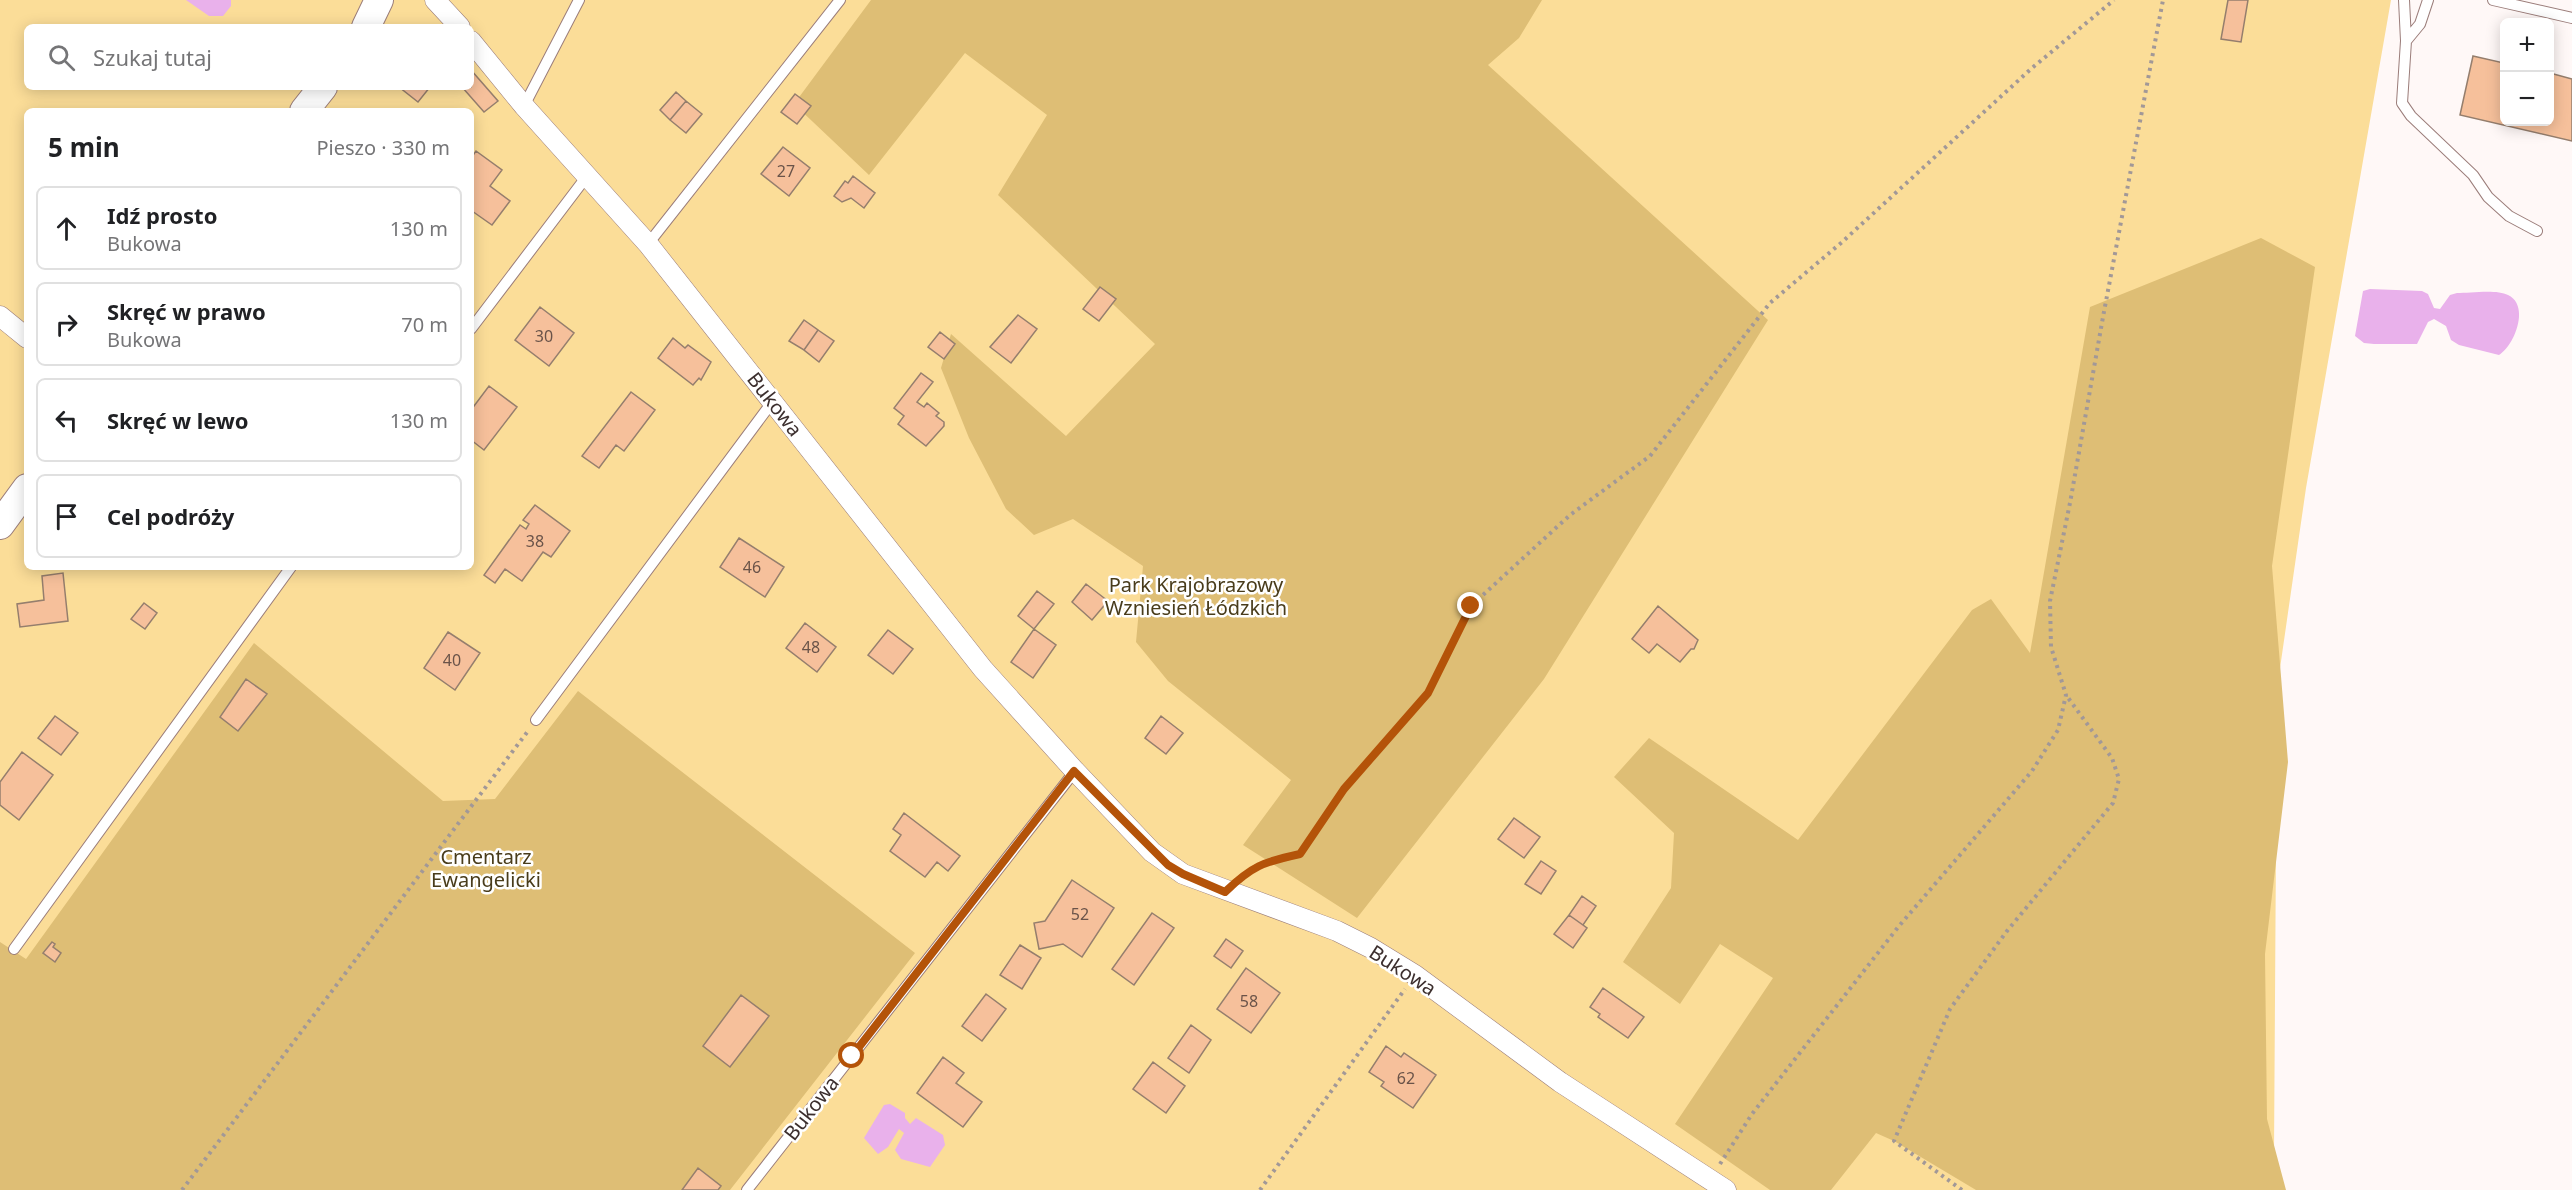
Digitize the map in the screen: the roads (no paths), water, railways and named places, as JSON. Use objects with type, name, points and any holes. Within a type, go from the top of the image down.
[{"type":"street","points":[[368,24],[380,0]]},
{"type":"street","points":[[435,0],[457,24]]},
{"type":"street","name":"Bukowa","points":[[474,45],[524,106],[648,244],[983,669],[1074,771],[1168,865],[1225,892],[1337,931],[1371,948],[1415,975],[1560,1082],[1718,1185]]},
{"type":"street","points":[[306,108],[321,90]]},
{"type":"street","points":[[0,316],[24,336]]},
{"type":"street","points":[[0,525],[24,492]]},
{"type":"lane","points":[[524,106],[579,0]]},
{"type":"lane","points":[[648,244],[840,0]]},
{"type":"lane","points":[[2404,0],[2406,41],[2402,103],[2411,116],[2474,176],[2488,197],[2509,216],[2537,231]]},
{"type":"lane","points":[[2406,41],[2420,24],[2428,0]]},
{"type":"lane","points":[[2493,0],[2572,18]]},
{"type":"lane","points":[[474,325],[587,176]]},
{"type":"lane","points":[[536,720],[773,401]]},
{"type":"lane","points":[[14,949],[289,570]]},
{"type":"lane","name":"Bukowa","points":[[747,1190],[1074,771]]},
{"type":"park label","name":"Park Krajobrazowy Wzniesień Łódzkich","points":[[1196,596]]},
{"type":"park label","name":"Cmentarz Ewangelicki","points":[[486,868]]}]
